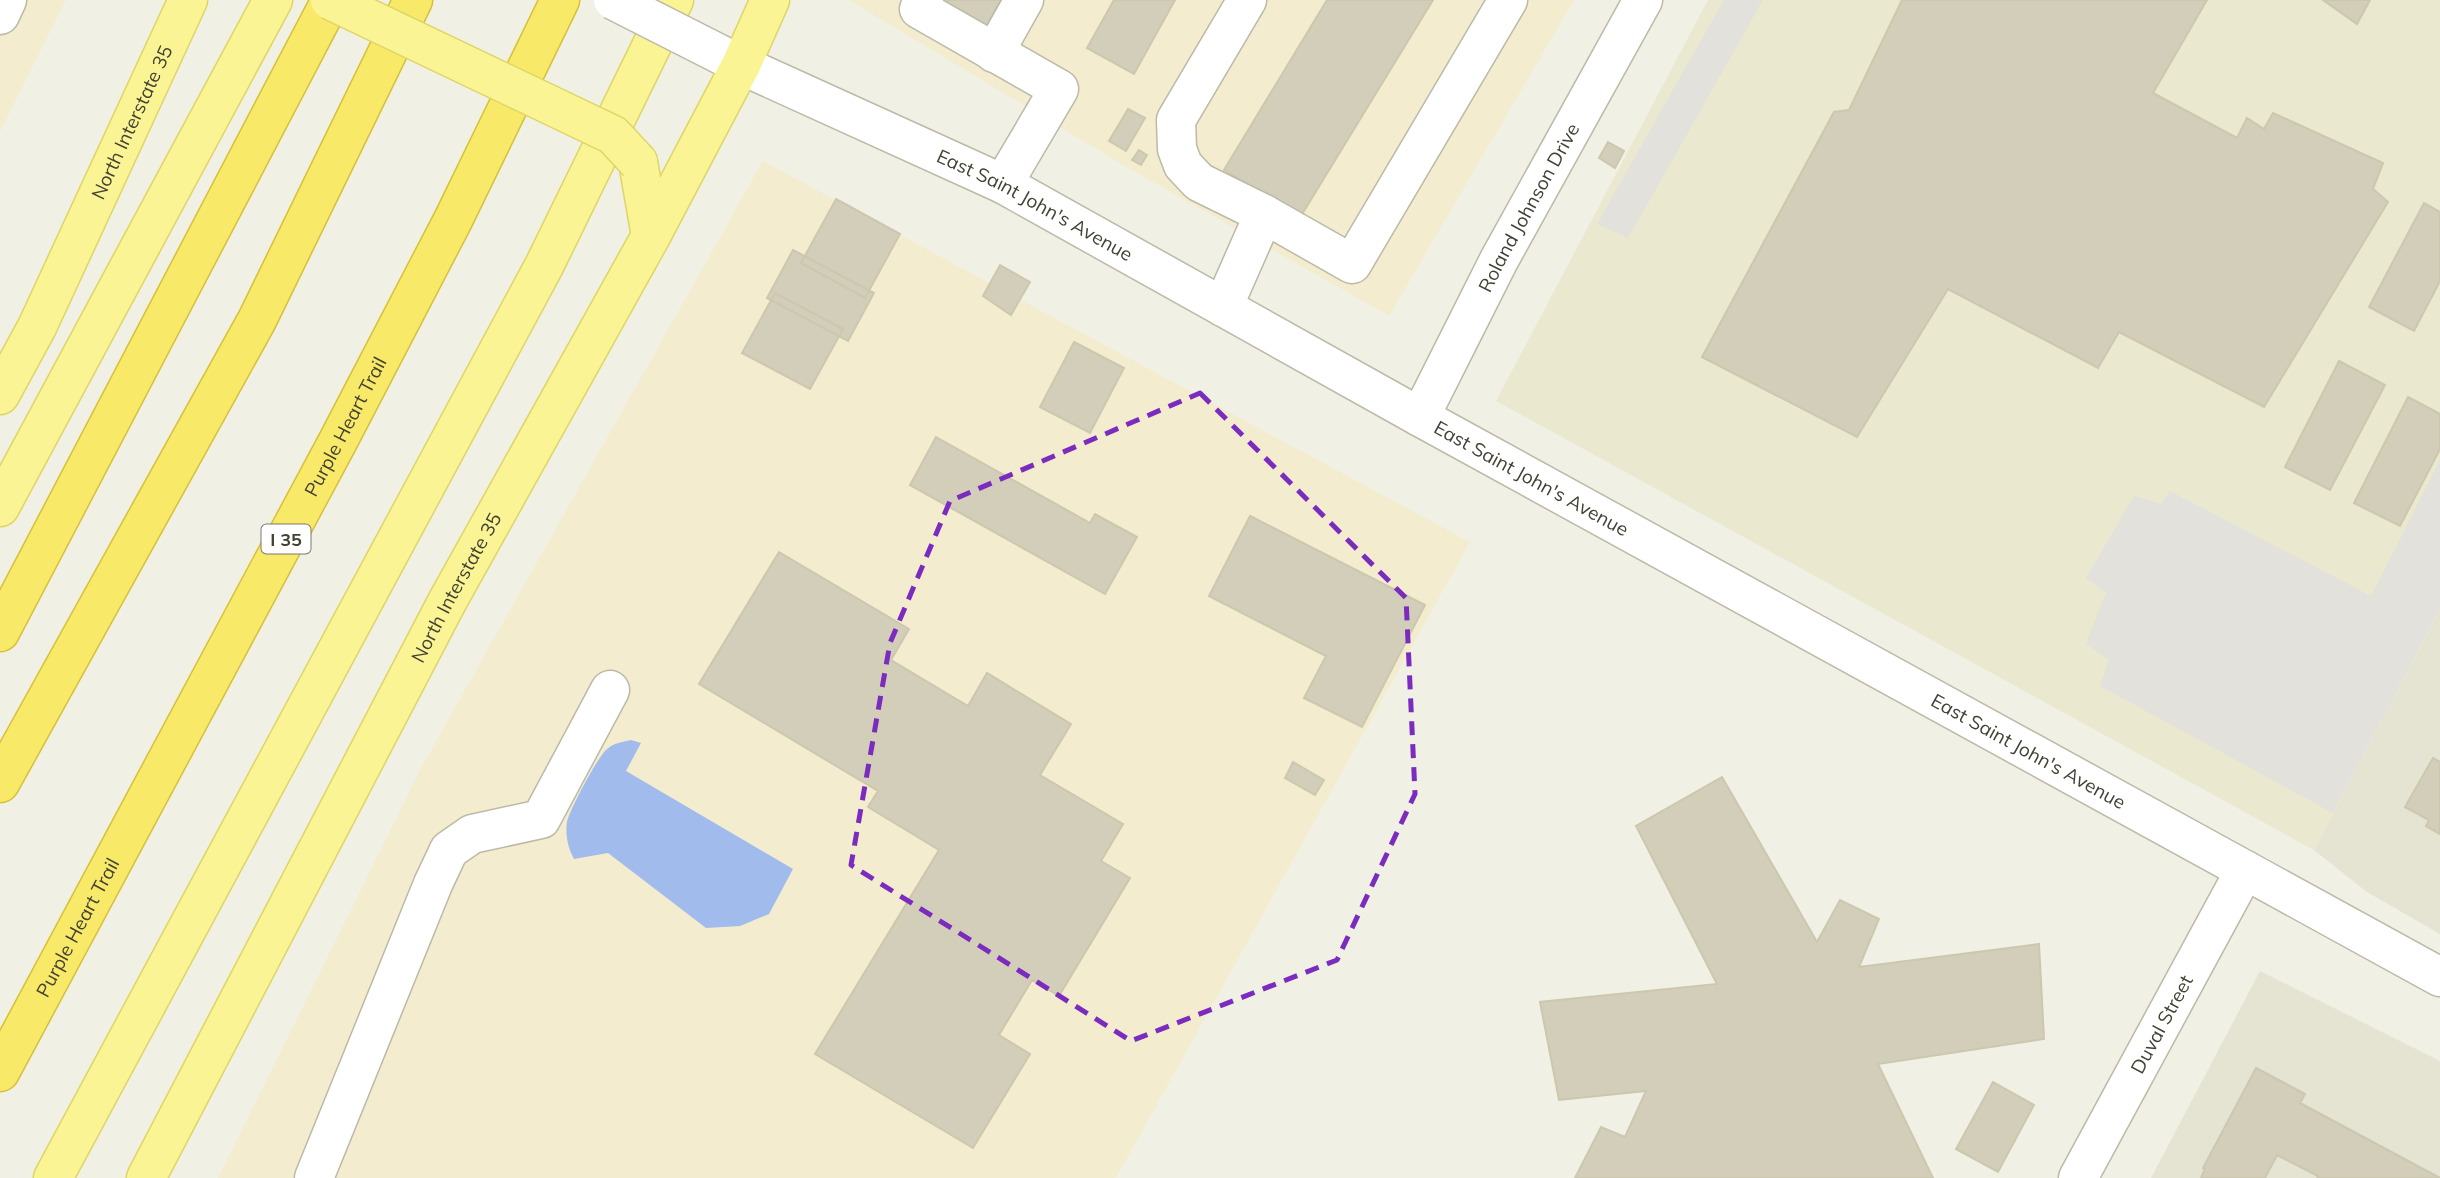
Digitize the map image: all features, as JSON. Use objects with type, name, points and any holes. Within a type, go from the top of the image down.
[{"type":"highway","points":[[0,632],[331,0]]},
{"type":"highway","points":[[0,783],[257,320],[414,0]]},
{"type":"highway","name":"Purple Heart Trail","points":[[0,1072],[345,428],[453,220],[560,0]]},
{"type":"main road","name":"North Interstate 35","points":[[3,384],[37,327],[188,0]]},
{"type":"main road","points":[[0,507],[273,0]]},
{"type":"main road","points":[[331,0],[614,135],[638,162],[651,236]]},
{"type":"main road","name":"North Interstate 35","points":[[146,1178],[448,600],[651,236],[741,65],[770,0]]},
{"type":"main road","points":[[53,1178],[677,17]]},
{"type":"street","points":[[0,15],[7,0]]},
{"type":"street","name":"East Saint John's Avenue","points":[[613,0],[677,17],[741,65],[1003,184],[1420,417],[2440,977]]},
{"type":"street","points":[[923,0],[919,9],[1059,89],[1003,184]]},
{"type":"street","points":[[1247,0],[1176,120],[1177,149],[1183,165],[1199,181],[1352,264],[1508,0]]},
{"type":"street","name":"Roland Johnson Drive","points":[[1420,417],[1499,260],[1643,0]]},
{"type":"street","points":[[994,53],[1021,1]]},
{"type":"street","points":[[1223,307],[1264,214]]},
{"type":"street","points":[[314,1178],[449,850],[472,835],[541,819],[610,690]]},
{"type":"street","name":"Duval Street","points":[[2078,1178],[2245,870]]},
{"type":"highlighted area","points":[[1200,393],[1406,598],[1415,794],[1337,960],[1131,1041],[851,865],[890,643],[950,501]]},
{"type":"shaded area","points":[[0,0],[66,0],[0,132]]},
{"type":"shaded area","points":[[849,0],[1574,0],[1389,316],[1118,162]]},
{"type":"shaded area","points":[[1708,0],[2440,0],[2440,610],[2314,850],[1496,401]]},
{"type":"shaded area","points":[[1724,0],[1763,0],[1628,238],[1597,224]]},
{"type":"shaded area","points":[[763,161],[1470,542],[1116,1178],[218,1178],[421,768]]},
{"type":"shaded area","points":[[2440,460],[2440,609],[2333,813],[2100,686],[2109,660],[2086,644],[2106,592],[2086,578],[2134,496],[2161,504],[2170,491],[2371,596]]},
{"type":"shaded area","points":[[2440,610],[2440,934],[2367,892],[2314,850]]},
{"type":"shaded area","points":[[2260,971],[2440,1061],[2440,1178],[2151,1178]]},
{"type":"water","points":[[631,740],[641,743],[626,771],[793,869],[769,914],[740,926],[706,928],[608,853],[574,859],[566,832],[573,807],[606,750],[615,744]]},
{"type":"building","points":[[947,0],[1001,0],[983,32],[941,9]]},
{"type":"building","points":[[1114,0],[1175,0],[1134,74],[1087,48]]},
{"type":"building","points":[[1327,0],[1433,0],[1301,216],[1224,170]]},
{"type":"building","points":[[1902,0],[2207,0],[2153,93],[2237,138],[2247,118],[2264,129],[2273,113],[2383,163],[2373,189],[2388,202],[2264,407],[2119,332],[2098,368],[1948,289],[1857,437],[1702,357],[1834,112],[1849,110]]},
{"type":"building","points":[[2323,0],[2370,0],[2357,24]]},
{"type":"building","points":[[1128,109],[1145,118],[1126,151],[1109,141]]},
{"type":"building","points":[[1608,142],[1624,151],[1615,168],[1599,158]]},
{"type":"building","points":[[1139,150],[1147,155],[1141,165],[1132,160]]},
{"type":"building","points":[[836,199],[900,234],[865,298],[801,263]]},
{"type":"building","points":[[2424,203],[2440,212],[2440,281],[2414,331],[2369,307]]},
{"type":"building","points":[[793,250],[874,293],[848,341],[767,298]]},
{"type":"building","points":[[1000,265],[1030,282],[1011,315],[983,296]]},
{"type":"building","points":[[775,293],[843,329],[810,389],[742,353]]},
{"type":"building","points":[[1074,342],[1124,368],[1090,433],[1040,407]]},
{"type":"building","points":[[2339,361],[2385,385],[2330,490],[2285,467]]},
{"type":"building","points":[[2408,397],[2440,414],[2440,449],[2400,526],[2354,503]]},
{"type":"building","points":[[936,437],[1090,523],[1095,514],[1137,537],[1105,594],[910,485]]},
{"type":"building","points":[[1250,516],[1425,605],[1362,727],[1304,698],[1326,656],[1209,596]]},
{"type":"building","points":[[779,552],[909,629],[891,660],[968,706],[987,673],[1071,724],[1040,775],[1123,824],[1101,861],[1130,878],[1059,996],[1032,980],[999,1035],[1030,1054],[973,1148],[815,1054],[939,850],[868,807],[878,791],[699,684]]},
{"type":"building","points":[[2433,758],[2440,762],[2440,834],[2426,826],[2429,820],[2405,807]]},
{"type":"building","points":[[1293,762],[1324,780],[1315,795],[1285,778]]},
{"type":"building","points":[[1722,777],[1817,942],[1840,900],[1879,919],[1859,967],[2039,944],[2044,1039],[1878,1064],[1933,1178],[1575,1178],[1601,1127],[1625,1137],[1646,1091],[1559,1100],[1540,1002],[1717,984],[1636,826]]},
{"type":"building","points":[[2256,1068],[2305,1094],[2300,1103],[2440,1178],[2317,1178],[2318,1176],[2277,1155],[2265,1178],[2201,1178],[2205,1169],[2203,1168]]},
{"type":"building","points":[[1993,1082],[2034,1105],[1998,1172],[1956,1149]]}]
